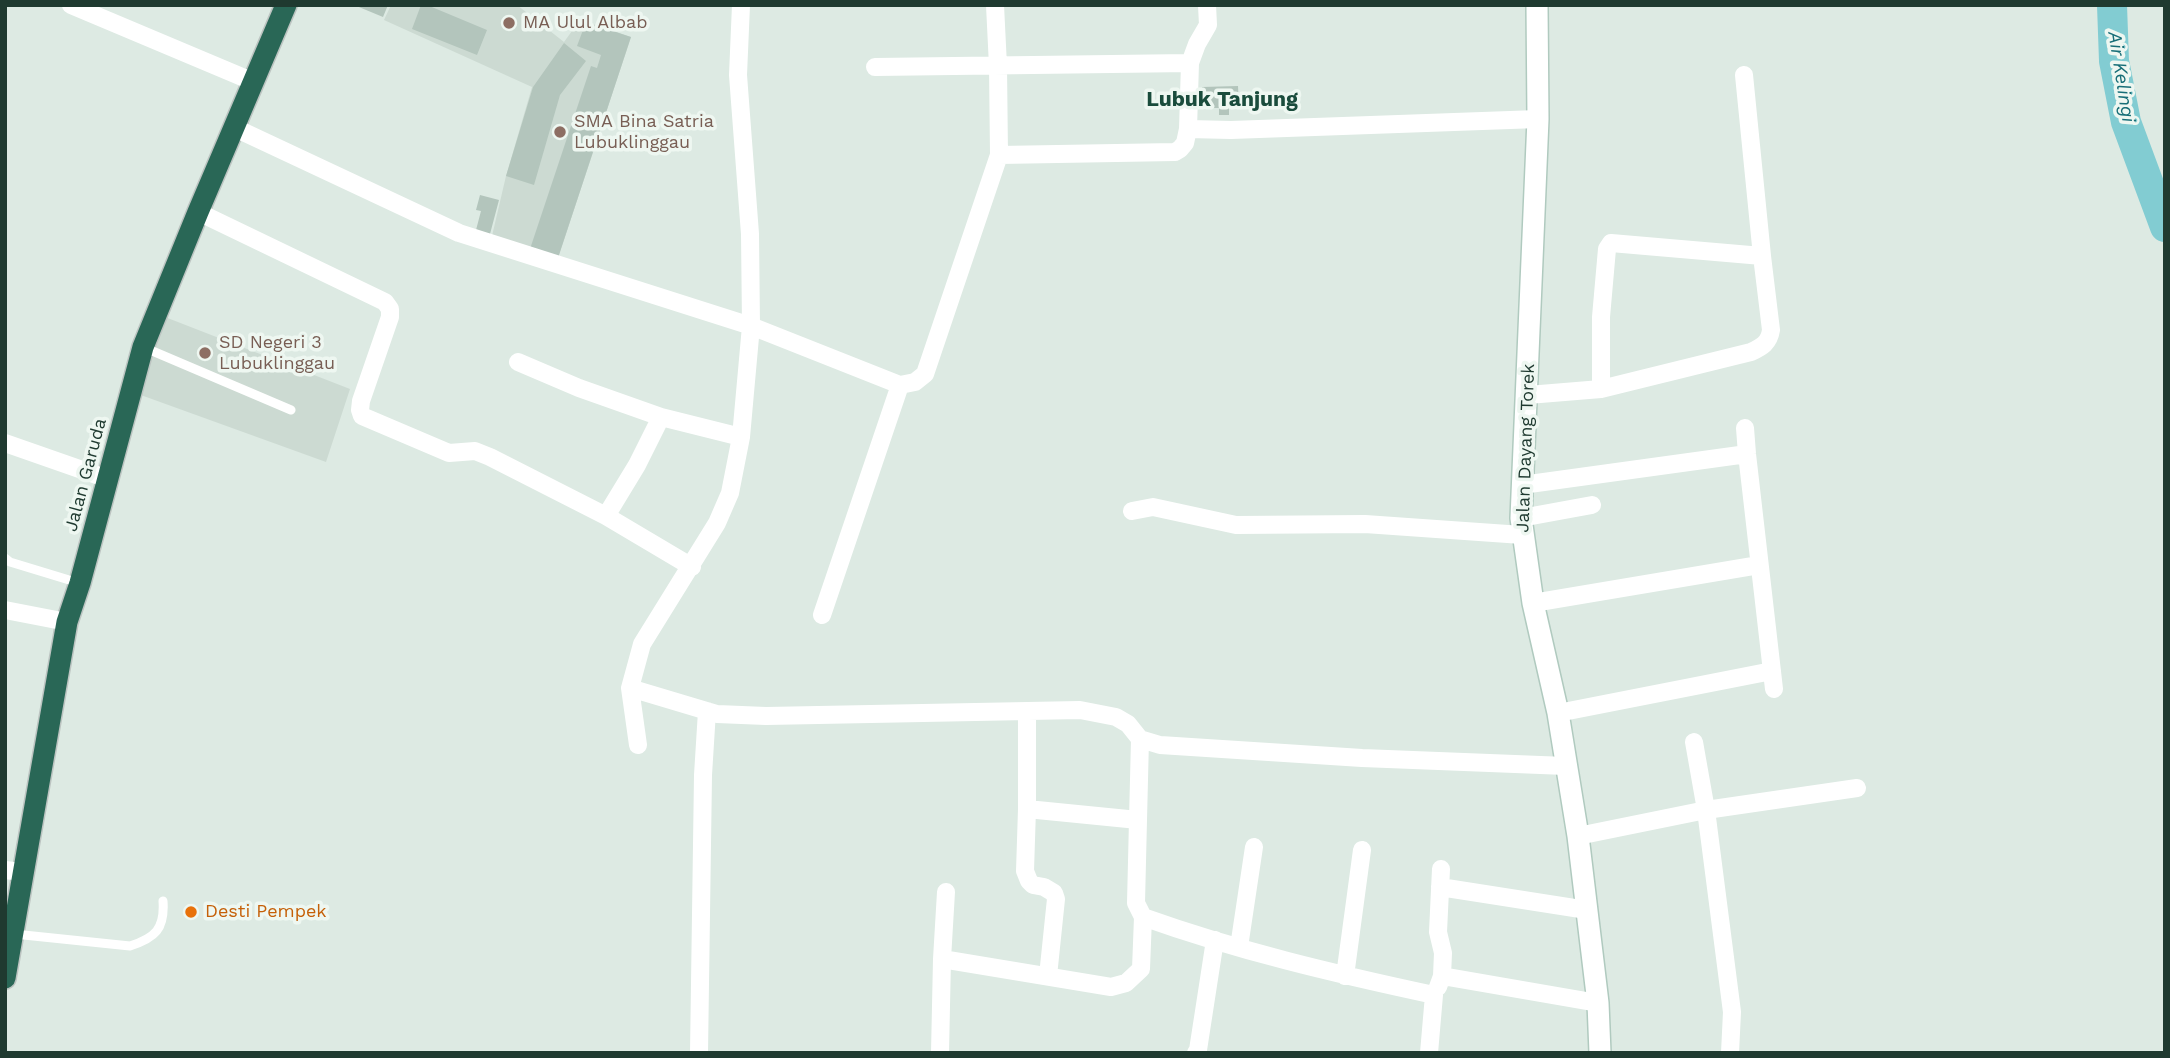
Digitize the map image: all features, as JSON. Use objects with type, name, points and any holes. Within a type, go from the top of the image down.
[{"type":"highway","name":"Jalan Garuda","points":[[5,978],[13,934],[14,871],[67,622],[144,346],[286,5]]},
{"type":"street","points":[[71,5],[254,82]]},
{"type":"street","points":[[638,745],[630,688],[642,645],[718,523],[730,494],[741,436],[751,326],[750,234],[738,75],[741,5]]},
{"type":"street","points":[[235,128],[459,233],[751,326],[900,385],[915,382],[925,374],[999,155],[995,5]]},
{"type":"street","points":[[999,155],[1175,152],[1180,149],[1185,143],[1188,129],[1190,63],[1208,25],[1206,5]]},
{"type":"street","name":"Jalan Dayang Torek","points":[[1537,5],[1538,119],[1522,527],[1533,603],[1558,713],[1578,836],[1598,1003],[1600,1053]]},
{"type":"street","points":[[875,67],[1190,63]]},
{"type":"street","points":[[1528,395],[1601,389],[1751,352],[1769,340],[1771,330],[1744,75]]},
{"type":"street","points":[[1188,129],[1538,119]]},
{"type":"street","points":[[198,212],[385,302],[390,309],[390,317],[361,401],[362,416],[449,453],[475,451],[490,457],[606,516],[692,567]]},
{"type":"street","points":[[1601,389],[1601,317],[1607,249],[1611,243],[1762,256]]},
{"type":"street","points":[[518,362],[579,388],[661,416],[741,436]]},
{"type":"street","points":[[822,615],[900,385]]},
{"type":"street","points":[[606,516],[637,465],[661,416]]},
{"type":"street","points":[[1745,428],[1774,690]]},
{"type":"street","points":[[5,443],[108,479]]},
{"type":"street","points":[[1522,485],[1747,454]]},
{"type":"street","points":[[1132,511],[1153,507],[1236,525],[1522,527],[1592,505]]},
{"type":"street","points":[[1533,603],[1759,565]]},
{"type":"street","points":[[5,610],[67,622]]},
{"type":"street","points":[[1558,713],[1772,671]]},
{"type":"street","points":[[630,688],[718,714],[766,716],[1080,710],[1116,717],[1128,724],[1140,739],[1160,746],[1566,766]]},
{"type":"street","points":[[699,1053],[703,775],[707,711]]},
{"type":"street","points":[[1027,711],[1025,871],[1033,885],[1054,893],[1056,899],[1048,976]]},
{"type":"street","points":[[942,959],[1111,987],[1126,983],[1142,969],[1143,917],[1136,903],[1140,739]]},
{"type":"street","points":[[1694,742],[1706,810],[1732,1012],[1730,1053]]},
{"type":"street","points":[[1578,836],[1706,810],[1857,788]]},
{"type":"street","points":[[1027,809],[1138,820]]},
{"type":"street","points":[[1239,947],[1254,846]]},
{"type":"street","points":[[1345,976],[1362,850]]},
{"type":"street","points":[[1429,1053],[1434,995],[1442,976],[1443,953],[1438,932],[1441,878],[1587,910]]},
{"type":"street","points":[[940,1053],[946,892]]},
{"type":"street","points":[[1143,917],[1345,976],[1434,995]]},
{"type":"street","points":[[1201,1052],[1215,940]]},
{"type":"street","points":[[1442,976],[1598,1003]]},
{"type":"lane","points":[[144,346],[291,410]]},
{"type":"lane","points":[[5,558],[10,562],[80,583]]},
{"type":"lane","points":[[13,934],[130,946],[148,940],[155,934],[164,915],[163,901]]},
{"type":"shaded area","name":"SMA Bina Satria Lubuklinggau","points":[[391,5],[517,5],[564,42],[580,20],[631,37],[558,258],[492,236],[532,87],[384,20]]},
{"type":"shaded area","name":"SD Negeri 3 Lubuklinggau","points":[[165,317],[350,389],[326,462],[138,394]]},
{"type":"building","points":[[354,5],[388,5],[383,17]]},
{"type":"building","points":[[421,5],[427,5],[487,30],[477,55],[412,29]]},
{"type":"building","points":[[586,22],[631,37],[558,258],[530,249],[591,66],[597,68],[601,55],[577,46]]},
{"type":"building","points":[[564,43],[586,61],[560,95],[534,185],[506,176],[533,87]]},
{"type":"building","points":[[1238,86],[1239,108],[1229,108],[1229,115],[1219,115],[1219,108],[1202,108],[1202,87]]},
{"type":"building","points":[[480,195],[499,200],[490,234],[476,230],[481,211],[476,210]]},
{"type":"waterway","name":"Air Kelingi","points":[[2112,5],[2114,61],[2126,122],[2165,227]]},
{"type":"place","name":"MA Ulul Albab","points":[[509,23]]},
{"type":"place","name":"SMA Bina Satria Lubuklinggau","points":[[560,132]]},
{"type":"place","name":"SD Negeri 3 Lubuklinggau","points":[[205,353]]},
{"type":"place","name":"Desti Pempek","points":[[191,912]]},
{"type":"district","name":"Lubuk Tanjung","points":[[1222,100]]}]
